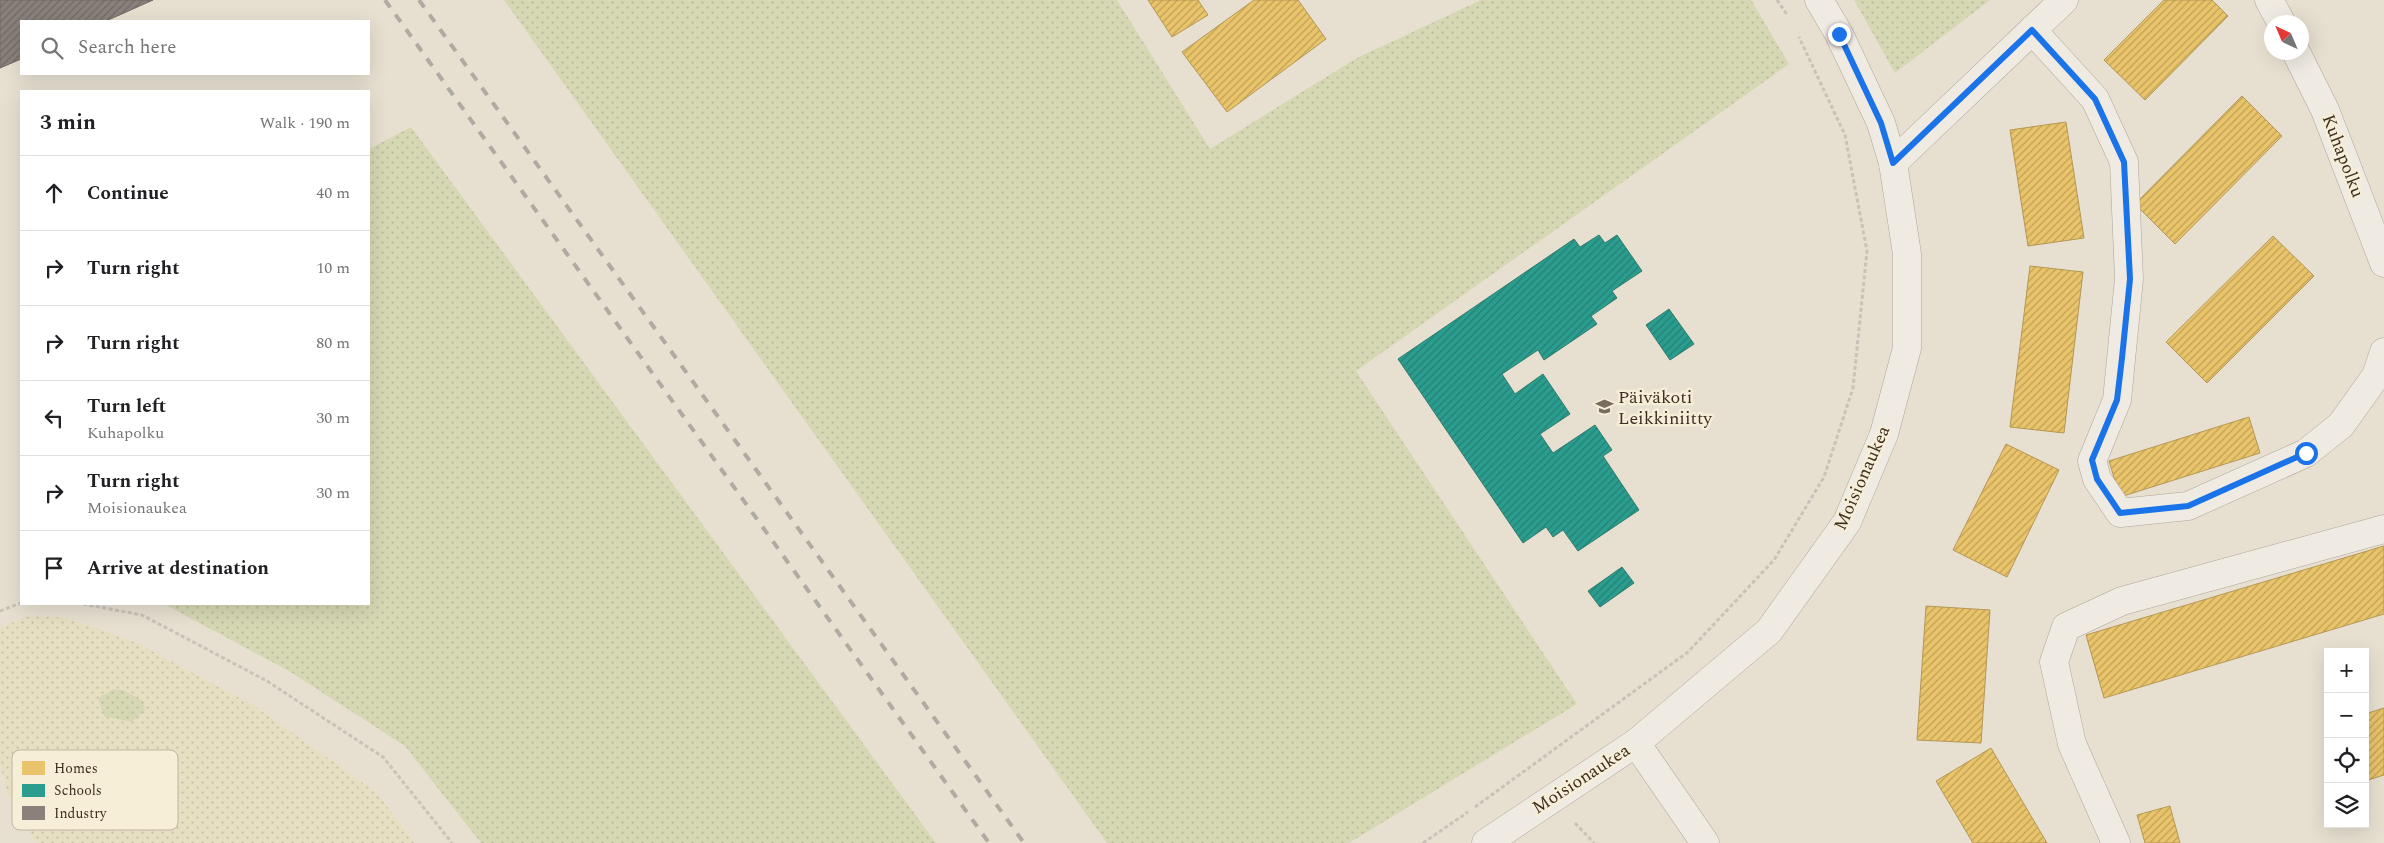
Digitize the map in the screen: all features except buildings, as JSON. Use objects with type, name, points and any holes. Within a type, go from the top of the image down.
[{"type":"street","name":"Moisionaukea","points":[[1486,843],[1636,743],[1769,631],[1847,522],[1884,434],[1907,348],[1906,254],[1893,163],[1881,123],[1839,34],[1819,0]]},
{"type":"street","points":[[1893,163],[2064,0]]},
{"type":"street","points":[[2270,0],[2278,15]]},
{"type":"street","points":[[2032,30],[2095,99],[2124,162],[2130,279],[2122,358],[2117,400],[2092,460],[2097,479],[2120,513],[2188,506],[2306,453],[2341,425],[2376,376],[2384,352]]},
{"type":"street","name":"Kuhapolku","points":[[2300,60],[2325,110],[2384,263]]},
{"type":"street","points":[[2116,843],[2072,744],[2054,662],[2066,627],[2122,601],[2384,529]]},
{"type":"street","points":[[1636,743],[1705,843]]},
{"type":"path","points":[[1777,0],[1793,24]]},
{"type":"path","points":[[1423,843],[1528,771],[1688,652],[1774,560],[1824,477],[1853,388],[1867,251],[1845,135],[1797,32]]},
{"type":"path","points":[[0,611],[20,603]]},
{"type":"path","points":[[88,605],[142,615],[268,681],[383,757],[452,843]]},
{"type":"shaded area","points":[[29,616],[66,618],[137,643],[256,707],[376,792],[415,843],[37,843],[28,830],[178,830],[178,750],[12,750],[12,801],[8,794],[0,765],[0,627]]},
{"type":"green space","points":[[504,0],[1117,0],[1210,149],[1357,58],[1481,0],[1751,0],[1789,64],[1356,371],[1577,704],[1349,843],[1107,843]]},
{"type":"green space","points":[[1854,0],[1990,0],[1895,73]]},
{"type":"green space","points":[[411,127],[936,843],[481,843],[405,746],[289,671],[166,605],[370,605],[370,148]]},
{"type":"green space","points":[[114,689],[123,690],[143,701],[145,711],[131,722],[104,716],[98,698]]},
{"type":"railway","points":[[385,0],[989,843]]},
{"type":"railway","points":[[419,0],[1024,843]]},
{"type":"place","name":"Päiväkoti Leikkiniitty","points":[[1604,407]]},
{"type":"route","points":[[1839,34],[1881,123],[1893,163],[2032,30],[2095,99],[2124,162],[2130,279],[2117,400],[2092,460],[2097,479],[2120,513],[2188,506],[2306,453]]}]
